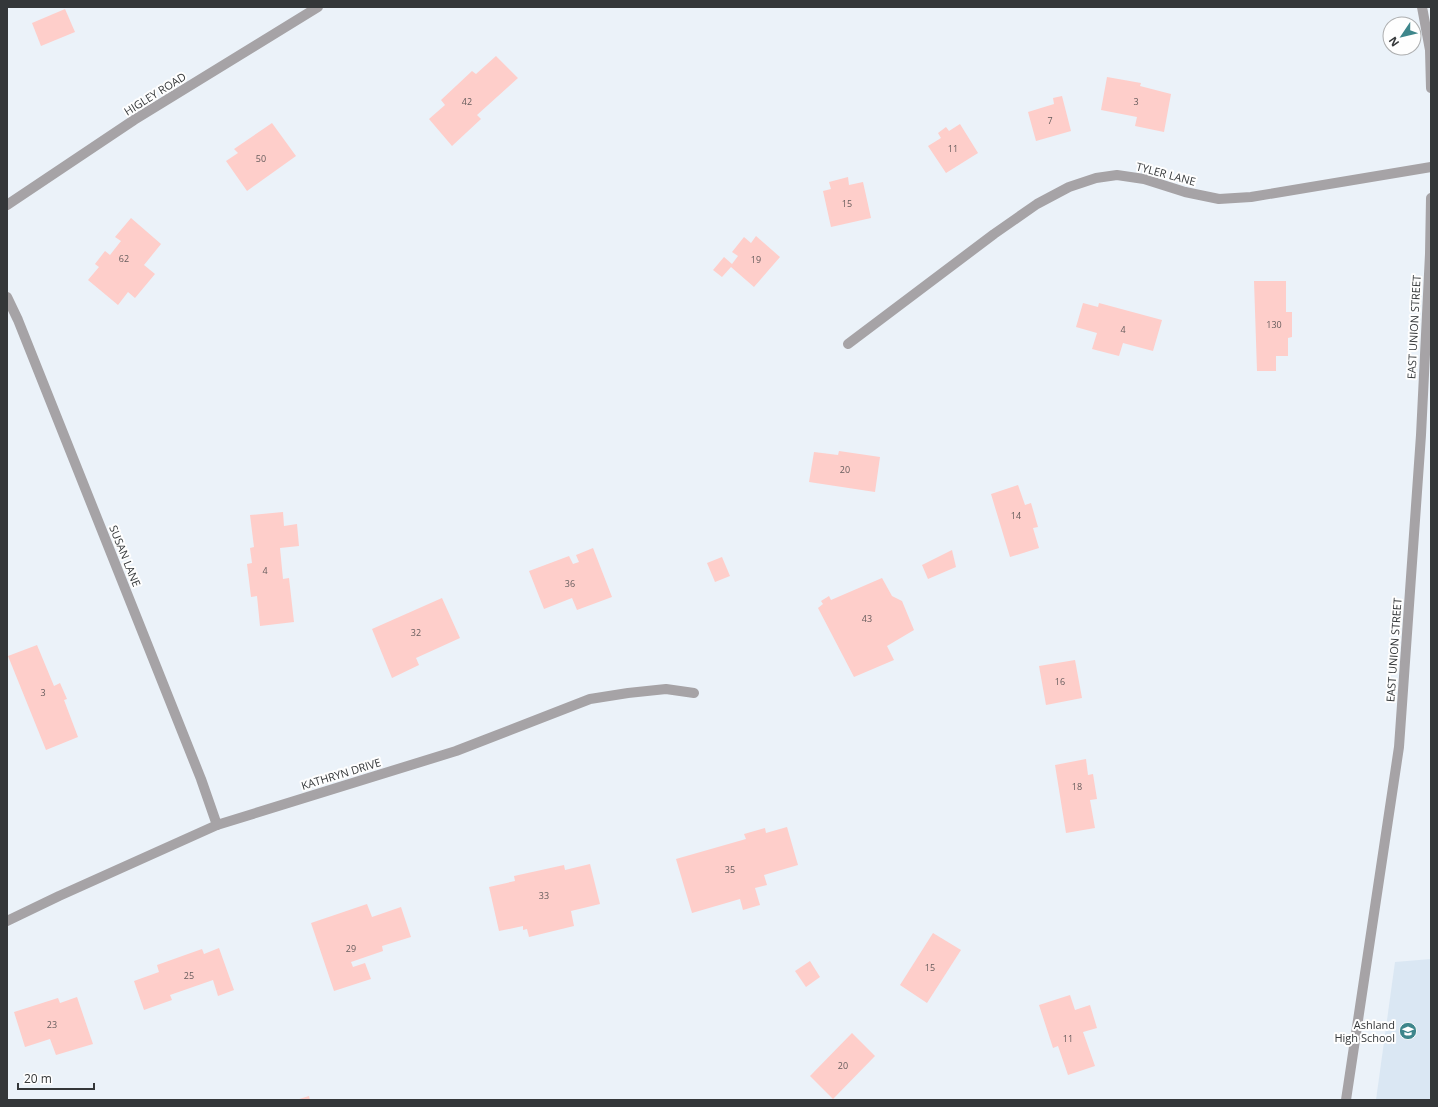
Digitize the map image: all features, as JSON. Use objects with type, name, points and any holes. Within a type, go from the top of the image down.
[{"type":"street","name":"HIGLEY ROAD","points":[[7,205],[134,120],[318,7]]},
{"type":"street","points":[[1422,7],[1430,50],[1431,88]]},
{"type":"street","name":"TYLER LANE","points":[[848,344],[944,271],[1037,204],[1069,187],[1096,178],[1117,175],[1144,179],[1184,192],[1219,199],[1251,197],[1431,167]]},
{"type":"street","name":"EAST UNION STREET","points":[[1346,1100],[1399,747],[1421,435],[1430,254],[1431,198]]},
{"type":"street","name":"SUSAN LANE","points":[[7,297],[21,327],[201,779],[217,825]]},
{"type":"street","name":"KATHRYN DRIVE","points":[[7,921],[217,825],[456,751],[590,699],[666,689],[694,693]]},
{"type":"shaded area","name":"Ashland High School","points":[[1431,959],[1431,1100],[1376,1100],[1395,962]]},
{"type":"building","points":[[65,9],[75,32],[41,46],[32,23]]},
{"type":"building","points":[[496,56],[518,78],[477,115],[481,119],[452,146],[429,119],[445,105],[441,100],[472,71],[476,74]]},
{"type":"building","points":[[1107,77],[1141,83],[1140,86],[1171,94],[1164,132],[1135,126],[1137,117],[1101,110]]},
{"type":"building","points":[[1062,96],[1071,131],[1036,141],[1028,112],[1054,104],[1053,98]]},
{"type":"building","points":[[272,123],[296,156],[247,191],[226,161],[238,153],[234,149]]},
{"type":"building","points":[[960,124],[978,153],[946,173],[928,146],[941,138],[938,133],[946,127],[949,131]]},
{"type":"building","points":[[848,177],[849,185],[863,182],[871,218],[831,227],[823,191],[831,189],[829,182]]},
{"type":"building","points":[[131,218],[161,244],[144,265],[155,274],[135,298],[128,292],[118,305],[88,280],[99,267],[95,264],[105,251],[110,255],[121,241],[115,237]]},
{"type":"building","points":[[756,236],[780,257],[754,287],[731,267],[722,277],[713,270],[724,257],[732,264],[738,256],[732,252],[744,237],[751,243]]},
{"type":"building","points":[[1254,281],[1286,281],[1286,312],[1292,312],[1292,337],[1288,338],[1288,356],[1276,356],[1276,371],[1257,371]]},
{"type":"building","points":[[1083,303],[1098,307],[1099,303],[1162,320],[1153,351],[1123,343],[1119,356],[1092,349],[1097,333],[1076,327]]},
{"type":"building","points":[[839,451],[880,457],[875,492],[809,482],[814,452],[838,455]]},
{"type":"building","points":[[1018,485],[1025,505],[1031,503],[1038,527],[1033,528],[1039,548],[1010,557],[991,494]]},
{"type":"building","points":[[283,512],[284,526],[297,524],[299,546],[280,548],[283,579],[289,578],[294,622],[260,626],[257,596],[251,597],[247,564],[252,563],[250,548],[254,547],[250,515]]},
{"type":"building","points":[[593,548],[612,597],[577,610],[572,598],[544,609],[529,571],[569,556],[573,564],[579,562],[576,555]]},
{"type":"building","points":[[952,550],[956,567],[928,579],[922,565]]},
{"type":"building","points":[[722,557],[730,576],[715,582],[707,563]]},
{"type":"building","points":[[882,578],[892,596],[902,601],[914,630],[887,646],[894,660],[854,677],[818,608],[823,604],[821,601],[829,596],[831,600]]},
{"type":"building","points":[[442,598],[460,638],[416,658],[419,665],[392,678],[372,629]]},
{"type":"building","points":[[37,645],[54,686],[60,683],[67,699],[64,700],[78,737],[46,750],[8,656]]},
{"type":"building","points":[[1075,660],[1082,698],[1046,705],[1039,666]]},
{"type":"building","points":[[1086,759],[1088,775],[1093,774],[1097,799],[1090,800],[1095,828],[1066,833],[1055,765]]},
{"type":"building","points":[[787,827],[798,865],[764,875],[767,885],[755,888],[760,905],[743,910],[740,899],[692,913],[676,859],[746,839],[744,834],[765,828],[766,833]]},
{"type":"building","points":[[590,864],[600,904],[571,911],[574,926],[529,937],[527,929],[523,930],[523,926],[499,931],[489,887],[515,881],[514,876],[564,865],[565,870]]},
{"type":"building","points":[[367,904],[372,917],[401,907],[411,937],[382,946],[383,951],[351,962],[353,967],[365,963],[371,979],[334,991],[311,923]]},
{"type":"building","points":[[933,933],[961,950],[927,1003],[900,985]]},
{"type":"building","points":[[219,948],[234,990],[218,996],[213,980],[170,995],[172,1000],[144,1010],[134,981],[159,972],[157,965],[202,949],[204,954]]},
{"type":"building","points":[[810,961],[820,977],[806,987],[795,971]]},
{"type":"building","points":[[1070,995],[1075,1010],[1090,1005],[1097,1028],[1083,1032],[1095,1066],[1068,1075],[1058,1046],[1053,1048],[1039,1005]]},
{"type":"building","points":[[77,997],[93,1044],[56,1055],[50,1039],[25,1047],[14,1012],[58,998],[60,1003]]},
{"type":"building","points":[[852,1033],[875,1056],[833,1099],[810,1076]]},
{"type":"building","points":[[309,1096],[310,1100],[296,1100]]},
{"type":"place","name":"Ashland High School","points":[[1408,1031]]}]
